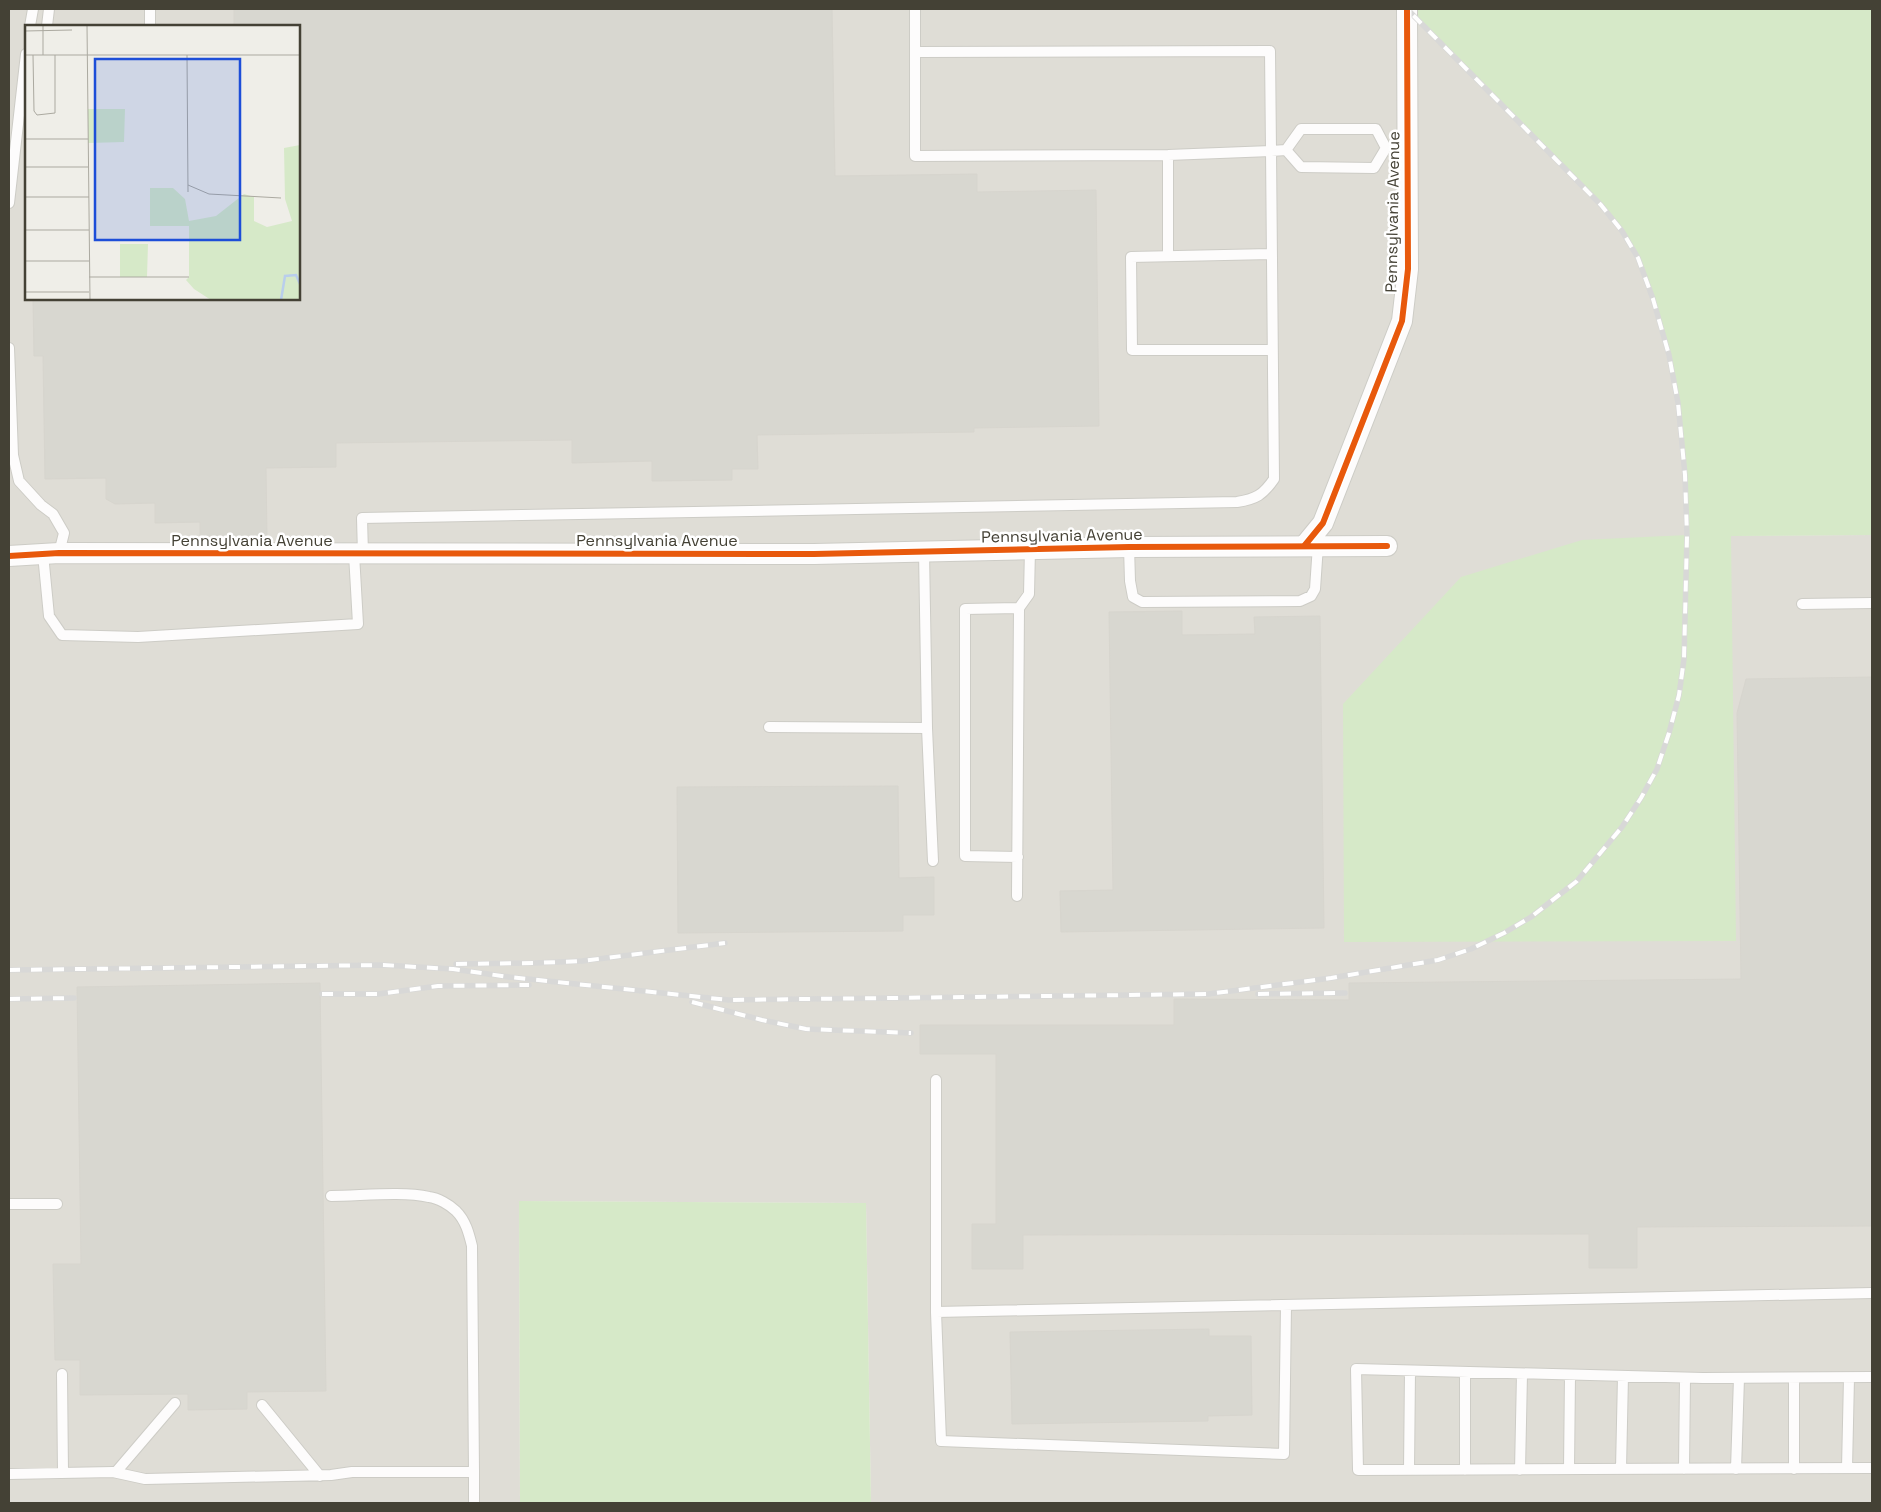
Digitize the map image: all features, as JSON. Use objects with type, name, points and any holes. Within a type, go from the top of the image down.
[{"type":"street","name":"Pennsylvania Avenue","points":[[1312,545],[1324,523],[1402,321],[1408,269],[1397,148],[1406,9]]},
{"type":"street","name":"Pennsylvania Avenue","points":[[9,556],[51,554],[814,554],[1130,547],[1387,546]]},
{"type":"lane","points":[[30,25],[33,9]]},
{"type":"lane","points":[[47,25],[48,9]]},
{"type":"lane","points":[[150,9],[150,25]]},
{"type":"lane","points":[[915,9],[914,156],[1168,155],[1286,150]]},
{"type":"lane","points":[[9,348],[13,455],[19,481],[41,505],[53,514],[64,533],[51,554],[49,616],[62,635],[138,637],[358,624],[358,554],[362,518],[1237,502],[1252,499],[1266,490],[1274,479],[1271,350],[1270,51],[915,52]]},
{"type":"lane","points":[[9,203],[23,112],[25,73]]},
{"type":"lane","points":[[1301,129],[1376,129],[1397,148],[1374,168],[1301,167],[1286,150],[1301,129]]},
{"type":"lane","points":[[1168,155],[1168,256]]},
{"type":"lane","points":[[1271,254],[1131,257],[1132,350],[1271,350]]},
{"type":"lane","points":[[1130,547],[1130,582],[1133,597],[1142,602],[1300,601],[1311,596],[1315,589],[1312,545]]},
{"type":"lane","points":[[1017,896],[1020,608],[1029,594],[1030,549]]},
{"type":"lane","points":[[924,551],[927,728],[933,861]]},
{"type":"lane","points":[[1802,604],[1872,604]]},
{"type":"lane","points":[[1018,857],[965,856],[965,609],[1020,608]]},
{"type":"lane","points":[[769,727],[927,728]]},
{"type":"lane","points":[[936,1080],[936,1312],[941,1441],[1284,1454],[1286,1305]]},
{"type":"lane","points":[[331,1196],[404,1195],[430,1197],[445,1203],[456,1211],[464,1221],[472,1246],[474,1503]]},
{"type":"lane","points":[[9,1204],[57,1204]]},
{"type":"lane","points":[[936,1312],[1872,1293]]},
{"type":"lane","points":[[1872,1377],[1684,1378],[1356,1369],[1358,1470],[1872,1468]]},
{"type":"lane","points":[[1409,1470],[1410,1371]]},
{"type":"lane","points":[[1464,1470],[1465,1372]]},
{"type":"lane","points":[[62,1374],[63,1472]]},
{"type":"lane","points":[[1520,1470],[1522,1374]]},
{"type":"lane","points":[[1570,1375],[1570,1469]]},
{"type":"lane","points":[[1622,1469],[1623,1376]]},
{"type":"lane","points":[[1684,1378],[1684,1469]]},
{"type":"lane","points":[[1736,1469],[1739,1378]]},
{"type":"lane","points":[[1794,1378],[1794,1469]]},
{"type":"lane","points":[[1847,1468],[1849,1378]]},
{"type":"lane","points":[[116,1472],[175,1403]]},
{"type":"lane","points":[[262,1405],[320,1476]]},
{"type":"lane","points":[[9,1474],[116,1472],[134,1478],[146,1479],[320,1476],[352,1472],[474,1472]]},
{"type":"shaded area","points":[[9,9],[1407,9],[1601,205],[1622,231],[1638,258],[1653,299],[1669,355],[1678,403],[1685,475],[1687,536],[1872,535],[1872,1503],[871,1503],[866,1203],[519,1201],[520,1503],[9,1503]]},
{"type":"green space","points":[[1407,9],[1872,9],[1872,535],[1731,536],[1736,941],[1344,942],[1343,704],[1461,577],[1582,540],[1687,535],[1681,429],[1670,359],[1662,325],[1638,259],[1621,231],[1601,205]]},
{"type":"green space","points":[[519,1201],[866,1203],[871,1503],[520,1503]]},
{"type":"building","points":[[234,9],[832,9],[835,176],[977,174],[977,192],[1096,190],[1099,426],[974,428],[974,432],[757,435],[758,469],[732,469],[732,480],[652,481],[652,461],[572,463],[572,440],[336,443],[336,467],[266,468],[267,539],[200,540],[200,522],[155,523],[155,503],[115,504],[106,499],[106,478],[45,479],[43,356],[34,356],[33,300],[300,300],[300,25],[234,25]]},
{"type":"building","points":[[1182,611],[1182,635],[1255,634],[1254,617],[1320,616],[1324,928],[1061,932],[1060,891],[1113,890],[1109,612]]},
{"type":"building","points":[[1872,677],[1872,1226],[1637,1227],[1637,1268],[1589,1268],[1589,1234],[1023,1235],[1023,1269],[972,1269],[972,1224],[996,1224],[996,1054],[920,1054],[920,1025],[1174,1025],[1174,999],[1349,1000],[1349,983],[1741,979],[1737,713],[1746,679]]},
{"type":"building","points":[[898,786],[899,878],[934,877],[934,915],[903,915],[903,931],[678,933],[677,787]]},
{"type":"building","points":[[320,983],[326,1391],[247,1392],[247,1409],[188,1410],[188,1394],[80,1395],[80,1360],[55,1360],[53,1264],[81,1264],[77,987]]},
{"type":"building","points":[[1209,1329],[1209,1336],[1251,1336],[1252,1415],[1208,1416],[1208,1421],[1012,1424],[1010,1332]]},
{"type":"railway","points":[[9,970],[383,965],[453,969],[509,977],[729,1000],[1208,994],[1331,978],[1438,960],[1471,949],[1531,917],[1577,881],[1622,827],[1657,769],[1669,733],[1679,695],[1684,659],[1687,536],[1685,475],[1678,403],[1669,355],[1653,299],[1638,258],[1622,231],[1601,205],[1407,9]]},
{"type":"railway","points":[[456,964],[582,961],[725,943]]},
{"type":"railway","points":[[322,994],[378,994],[438,986],[529,985]]},
{"type":"railway","points":[[1258,994],[1345,993]]},
{"type":"railway","points":[[9,999],[74,998]]},
{"type":"railway","points":[[692,1002],[806,1029],[911,1033]]},
{"type":"cycle path","points":[[1305,545],[1323,523],[1402,321],[1408,269],[1407,9]]},
{"type":"cycle path","points":[[9,556],[59,553],[814,554],[1129,547],[1387,546]]}]
